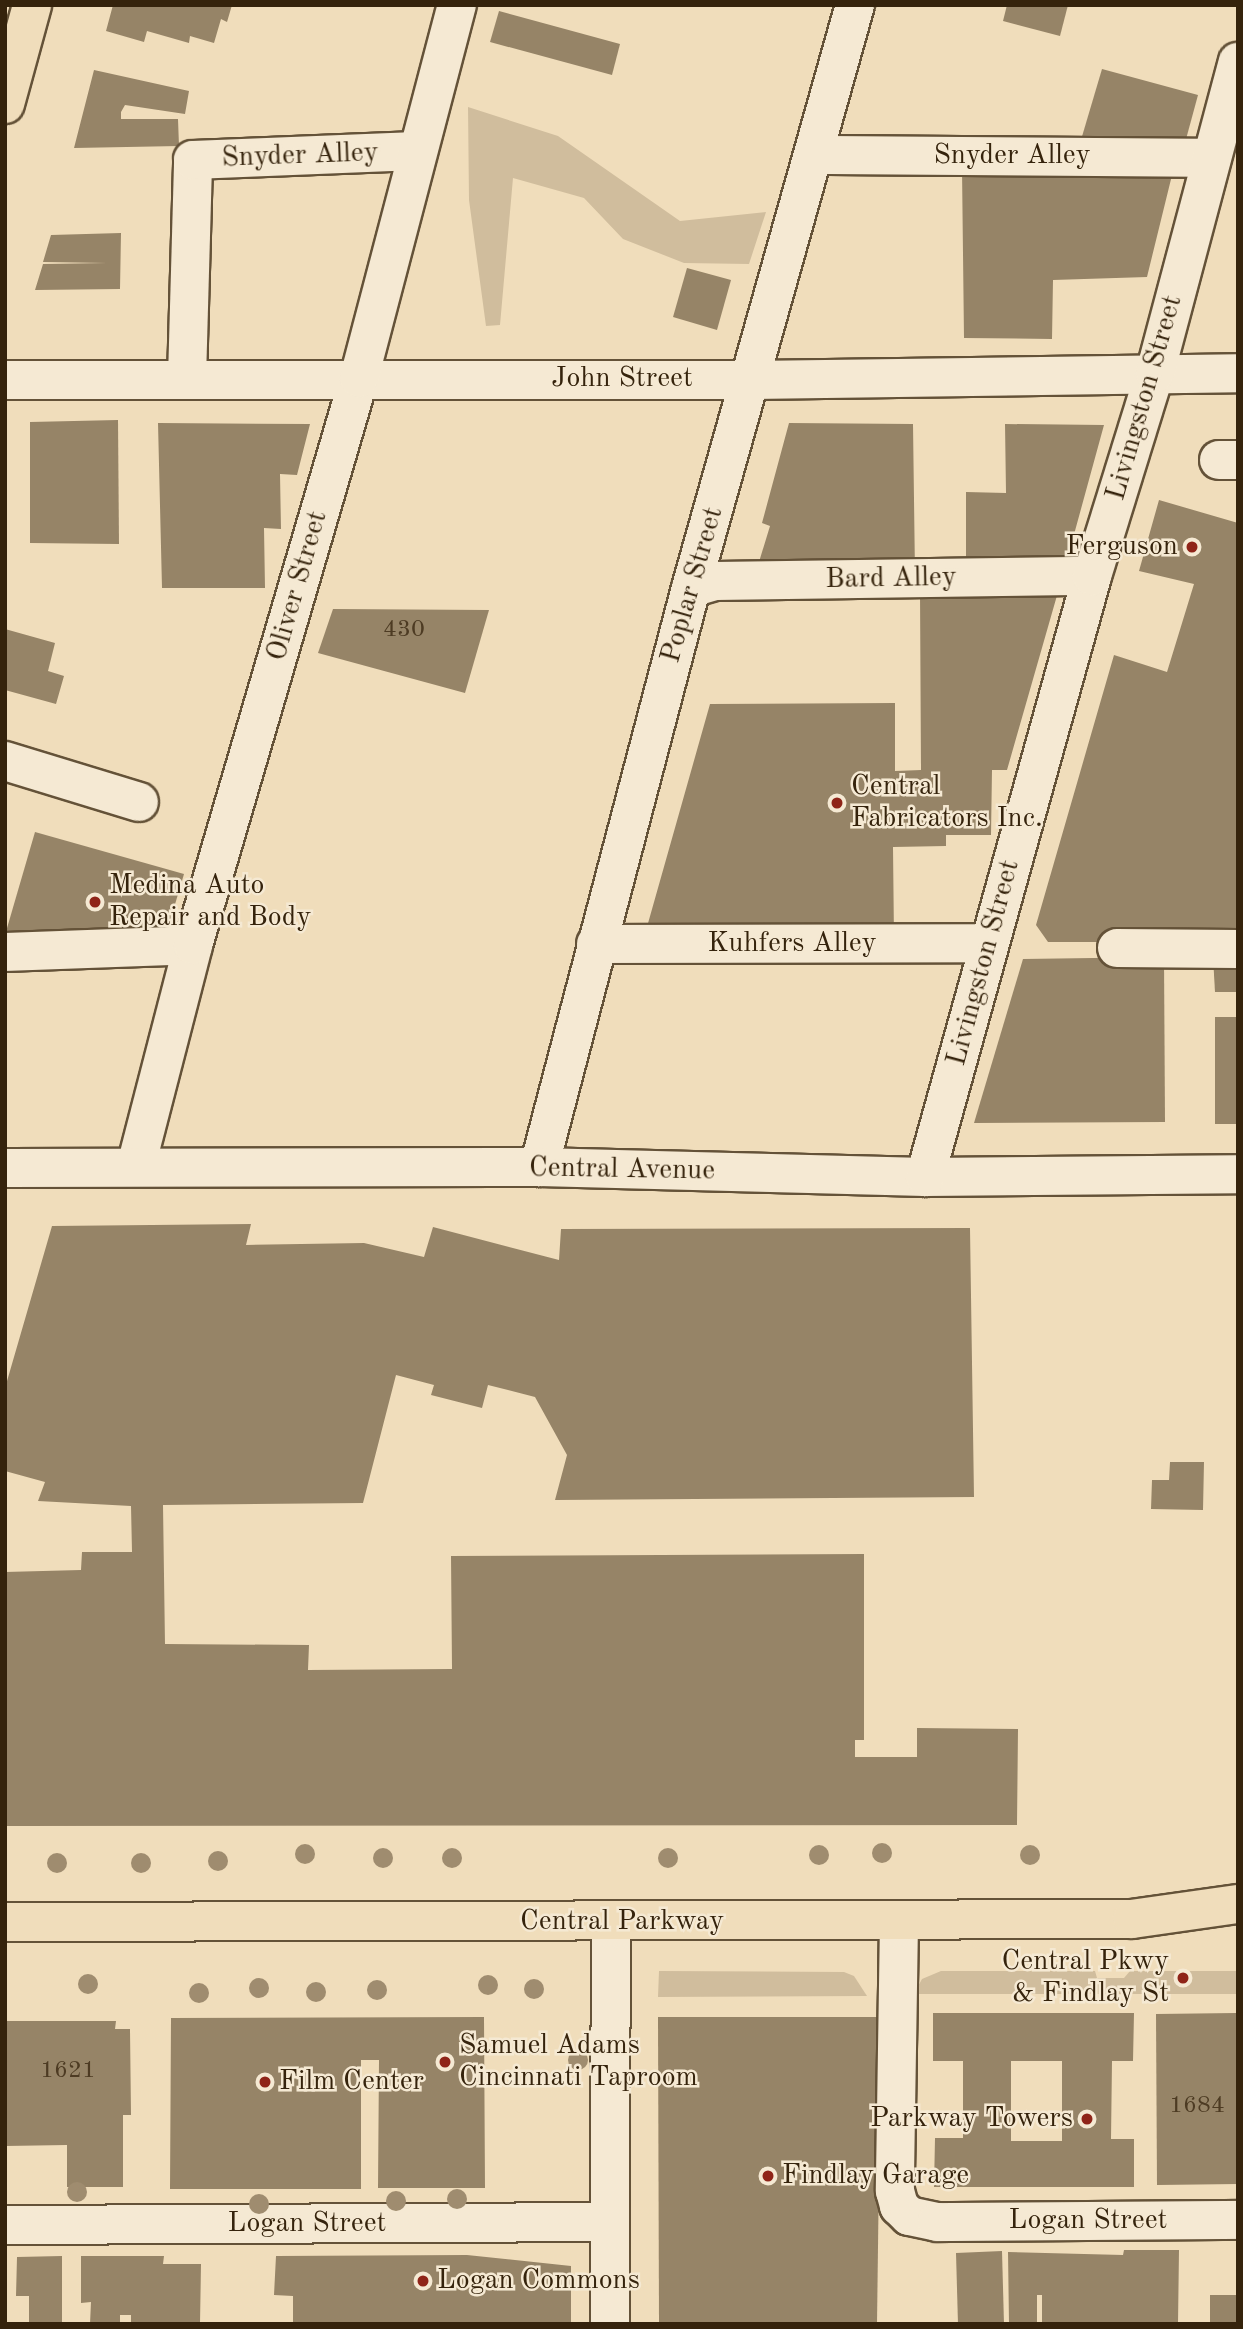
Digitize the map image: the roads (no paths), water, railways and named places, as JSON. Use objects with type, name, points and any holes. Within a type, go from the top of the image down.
[{"type":"main road","points":[[5,104],[33,5]]},
{"type":"main road","name":"Central Parkway","points":[[5,1922],[899,1922],[1132,1919],[1238,1904]]},
{"type":"street","name":"Oliver Street","points":[[136,1166],[194,945],[359,378],[416,151],[457,5]]},
{"type":"street","name":"Poplar Street","points":[[539,1167],[691,588],[752,380],[855,5]]},
{"type":"street","name":"Livingston Street","points":[[925,1177],[1092,576],[1155,373],[1210,158],[1238,62]]},
{"type":"street","name":"Snyder Alley","points":[[187,379],[193,160],[416,151]]},
{"type":"street","name":"Snyder Alley","points":[[814,155],[1210,158]]},
{"type":"street","name":"John Street","points":[[5,380],[752,380],[1238,373]]},
{"type":"street","name":"Bard Alley","points":[[691,588],[715,581],[1092,576]]},
{"type":"street","points":[[5,761],[139,802]]},
{"type":"street","name":"Kuhfers Alley","points":[[596,944],[988,943]]},
{"type":"street","points":[[5,952],[194,945]]},
{"type":"street","points":[[1117,948],[1238,948]]},
{"type":"street","name":"Central Avenue","points":[[5,1168],[539,1167],[925,1177],[1238,1174]]},
{"type":"street","points":[[610,2324],[611,1922]]},
{"type":"street","name":"Logan Street","points":[[899,1922],[894,2191],[899,2206],[909,2216],[937,2222],[1238,2220]]},
{"type":"street","name":"Logan Street","points":[[5,2225],[610,2222]]},
{"type":"place","name":"Ferguson","points":[[1192,547]]},
{"type":"place","name":"Central Fabricators Inc.","points":[[837,803]]},
{"type":"place","name":"Medina Auto Repair and Body","points":[[95,902]]},
{"type":"place","name":"Central Pkwy & Findlay St","points":[[1183,1978]]},
{"type":"place","name":"Samuel Adams Cincinnati Taproom","points":[[445,2062]]},
{"type":"place","name":"Film Center","points":[[265,2082]]},
{"type":"place","name":"Parkway Towers","points":[[1087,2119]]},
{"type":"place","name":"Findlay Garage","points":[[768,2176]]},
{"type":"place","name":"Logan Commons","points":[[423,2281]]}]
